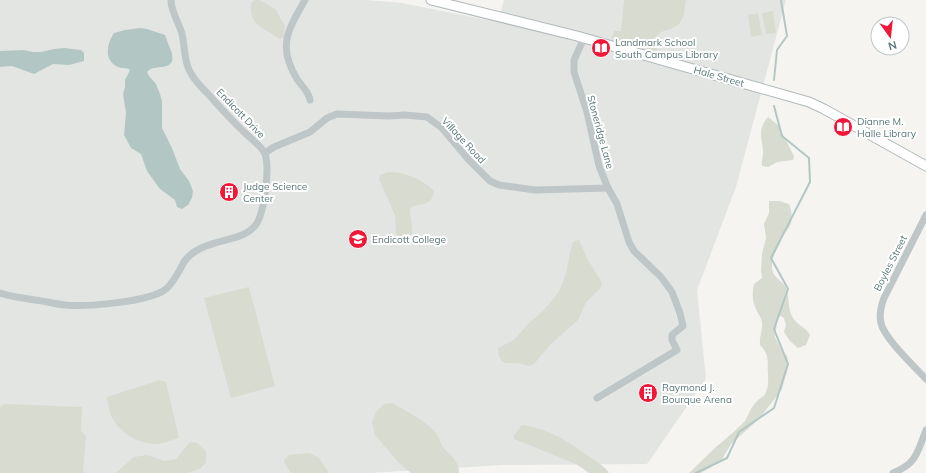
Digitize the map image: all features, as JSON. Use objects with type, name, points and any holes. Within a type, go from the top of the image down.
[{"type":"main road","name":"Hale Street","points":[[431,0],[584,38],[809,102],[926,166]]},
{"type":"street","name":"Endicott Drive","points":[[0,293],[21,299],[71,305],[109,303],[140,299],[165,290],[171,284],[186,260],[197,250],[218,241],[248,233],[253,228],[261,212],[266,190],[267,168],[265,153],[258,144],[231,120],[192,76],[187,64],[182,34],[173,11],[171,0]]},
{"type":"street","points":[[305,0],[290,28],[286,39],[285,49],[293,73],[299,84],[309,93],[310,100]]},
{"type":"street","name":"Stoneridge Lane","points":[[584,38],[574,60],[574,72],[587,112],[599,166],[608,188],[617,204],[629,242],[634,251],[661,277],[672,292],[683,326],[672,335],[672,340],[677,350],[597,398]]},
{"type":"street","name":"Village Road","points":[[265,153],[274,147],[310,132],[327,118],[337,114],[389,116],[405,114],[427,117],[442,128],[468,159],[490,181],[499,185],[535,190],[608,188]]},
{"type":"street","name":"Boyles Street","points":[[926,215],[881,304],[880,318],[881,324],[890,339],[926,379]]},
{"type":"street","points":[[893,473],[903,469],[914,460],[926,430]]},
{"type":"shaded area","name":"Endicott College","points":[[0,0],[367,0],[402,3],[498,22],[504,0],[786,0],[736,187],[697,290],[706,379],[647,464],[504,465],[370,473],[0,473]]},
{"type":"shaded area","points":[[259,0],[276,10],[285,26],[284,37],[280,39],[258,25],[252,16],[251,9],[252,2]]},
{"type":"shaded area","points":[[624,0],[686,0],[684,15],[679,24],[673,28],[661,32],[652,40],[656,42],[657,52],[612,38],[614,31],[621,31]]},
{"type":"shaded area","points":[[773,11],[776,33],[766,34],[762,13]]},
{"type":"shaded area","points":[[758,13],[762,35],[751,37],[748,15]]},
{"type":"shaded area","points":[[140,28],[165,35],[172,53],[171,63],[164,67],[150,69],[147,72],[156,84],[162,101],[162,128],[180,169],[189,181],[193,191],[192,198],[188,205],[182,209],[177,207],[175,200],[160,189],[147,171],[141,154],[131,148],[124,135],[126,113],[123,94],[125,80],[130,70],[120,68],[113,64],[108,56],[108,47],[114,33]]},
{"type":"shaded area","points":[[64,48],[81,50],[84,53],[84,61],[69,65],[53,64],[34,74],[12,66],[0,67],[0,51],[23,50],[41,52]]},
{"type":"shaded area","points":[[768,117],[778,125],[794,156],[793,160],[777,162],[768,167],[762,166],[763,153],[761,131],[764,122]]},
{"type":"shaded area","points":[[388,172],[401,173],[413,177],[434,191],[431,200],[425,204],[410,208],[412,234],[406,236],[397,235],[395,215],[379,179],[380,175]]},
{"type":"shaded area","points":[[769,201],[779,201],[789,204],[790,207],[792,214],[791,224],[781,237],[773,258],[772,269],[774,275],[786,288],[791,315],[810,335],[806,345],[798,348],[790,341],[784,332],[786,325],[784,318],[778,316],[775,337],[781,349],[787,356],[788,361],[788,367],[782,389],[760,418],[731,444],[721,461],[701,473],[689,473],[744,423],[751,409],[767,390],[767,358],[760,345],[762,321],[754,304],[753,295],[754,284],[762,278],[762,254],[766,238],[764,224],[769,213]]},
{"type":"shaded area","points":[[579,240],[587,258],[602,283],[601,288],[586,302],[578,320],[551,344],[534,364],[529,366],[518,363],[505,363],[499,356],[498,348],[514,340],[529,323],[540,314],[560,290],[566,273],[572,244],[574,241]]},
{"type":"shaded area","points":[[249,287],[275,386],[231,398],[204,298]]},
{"type":"shaded area","points":[[160,380],[166,382],[179,438],[155,444],[141,442],[128,435],[117,425],[110,413],[107,397]]},
{"type":"shaded area","points":[[392,403],[417,417],[434,431],[439,437],[443,447],[458,465],[459,473],[411,473],[399,463],[375,435],[372,422],[376,412],[384,404]]},
{"type":"shaded area","points":[[5,404],[82,407],[81,431],[86,436],[83,471],[85,473],[0,473],[0,407]]},
{"type":"shaded area","points":[[522,425],[541,429],[558,436],[598,462],[609,473],[589,473],[576,464],[514,439],[514,435]]},
{"type":"shaded area","points":[[190,442],[197,443],[206,451],[206,462],[200,469],[187,473],[116,473],[134,457],[147,455],[165,461],[176,459]]},
{"type":"shaded area","points":[[309,453],[319,458],[329,473],[291,473],[284,460],[289,455]]},
{"type":"waterway","points":[[774,80],[777,50],[787,36],[781,0]]},
{"type":"waterway","points":[[696,473],[727,458],[739,432],[774,408],[788,364],[774,329],[788,289],[771,258],[810,182],[809,158],[782,136],[774,106]]},
{"type":"place","name":"Landmark School South Campus Library","points":[[601,48]]},
{"type":"place","name":"Dianne M. Halle Library","points":[[843,127]]},
{"type":"place","name":"Judge Science Center","points":[[229,192]]},
{"type":"place","name":"Endicott College","points":[[358,239]]},
{"type":"place","name":"Raymond J. Bourque Arena","points":[[648,393]]}]
